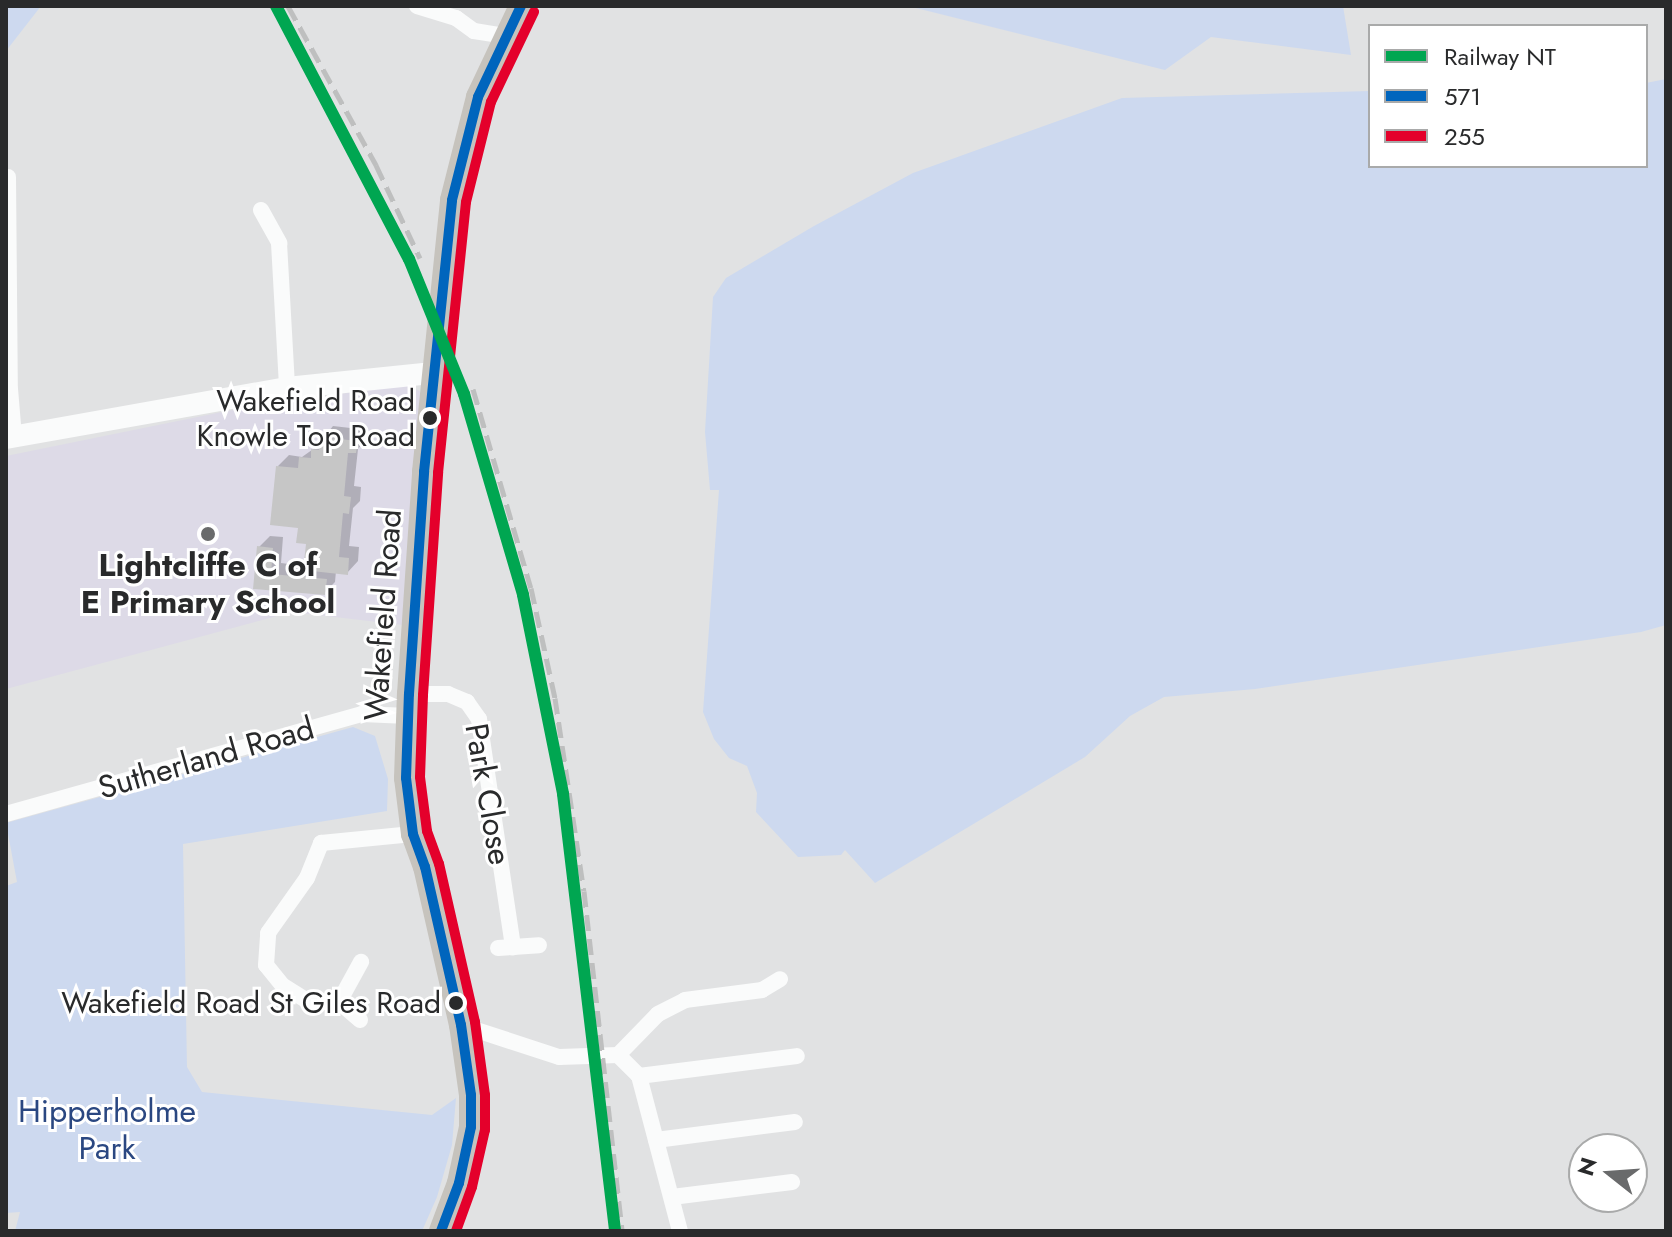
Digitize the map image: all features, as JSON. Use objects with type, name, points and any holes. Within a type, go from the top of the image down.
[{"type":"main road","name":"Wakefield Road","points":[[441,1231],[459,1183],[471,1127],[468,1066],[425,867],[413,834],[406,778],[408,705],[433,373],[452,200],[478,97],[521,6]]},
{"type":"street","points":[[417,6],[456,18],[474,31],[505,36]]},
{"type":"street","points":[[8,177],[10,438],[287,388],[433,373]]},
{"type":"street","points":[[261,210],[279,243],[287,388]]},
{"type":"street","name":"Park Close","points":[[408,705],[448,694],[467,702],[479,719],[505,948],[539,945]]},
{"type":"street","name":"Sutherland Road","points":[[6,814],[362,714],[408,705]]},
{"type":"street","points":[[360,1020],[339,1002],[309,1002],[283,986],[266,965],[268,933],[307,878],[321,843],[413,834]]},
{"type":"street","points":[[339,1002],[361,962]]},
{"type":"street","points":[[461,1025],[559,1057],[618,1055],[658,1014],[685,1000],[762,990],[780,979]]},
{"type":"street","points":[[618,1055],[639,1076],[680,1231]]},
{"type":"street","points":[[639,1076],[797,1056]]},
{"type":"street","points":[[656,1140],[795,1122]]},
{"type":"street","points":[[672,1197],[792,1182]]},
{"type":"shaded area","name":"Lightcliffe C of E Primary School","points":[[407,384],[421,392],[403,625],[292,612],[6,689],[6,456],[227,411]]},
{"type":"green space","points":[[6,6],[41,6],[6,51]]},
{"type":"green space","points":[[908,6],[1343,6],[1351,55],[1211,37],[1165,70]]},
{"type":"green space","points":[[1666,79],[1666,625],[1641,632],[1255,689],[1164,697],[1130,716],[1085,757],[875,883],[845,850],[841,855],[798,857],[756,812],[757,793],[747,766],[729,758],[714,739],[703,712],[719,490],[710,490],[705,432],[713,297],[726,278],[913,173],[1122,98],[1368,91],[1368,168],[1648,168],[1648,83]]},
{"type":"green space","name":"Hipperholme Park","points":[[353,727],[375,736],[388,779],[387,811],[183,844],[187,1067],[202,1092],[432,1115],[456,1098],[452,1145],[437,1197],[422,1231],[15,1231],[20,1212],[6,1213],[6,886],[17,882],[6,823]]},
{"type":"building","points":[[320,437],[358,441],[356,453],[348,453],[344,496],[351,497],[349,514],[343,513],[339,557],[349,558],[348,575],[303,570],[306,544],[296,543],[298,528],[270,525],[276,466],[298,468],[299,457],[311,458],[311,449],[319,450]]},
{"type":"building","points":[[257,546],[273,548],[271,574],[327,579],[325,595],[253,589]]},
{"type":"railway","points":[[288,6],[376,165],[420,258]]},
{"type":"railway","points":[[473,389],[531,588],[555,698],[584,891],[622,1231]]},
{"type":"rail line","name":"NT","points":[[276,6],[409,259],[464,394],[523,595],[563,794],[615,1231]]},
{"type":"transit line","name":"571","points":[[441,1231],[459,1183],[471,1127],[471,1095],[461,1025],[425,867],[413,834],[406,778],[409,694],[424,472],[452,200],[478,97],[521,6]]},
{"type":"transit line","name":"255","points":[[456,1231],[472,1187],[485,1130],[485,1095],[475,1022],[439,864],[427,831],[420,777],[423,695],[438,473],[466,202],[491,102],[534,12]]},
{"type":"place","name":"Wakefield Road Knowle Top Road","points":[[430,418]]},
{"type":"place","name":"Lightcliffe C of E Primary School","points":[[208,534]]},
{"type":"place","name":"Wakefield Road St Giles Road","points":[[456,1003]]}]
